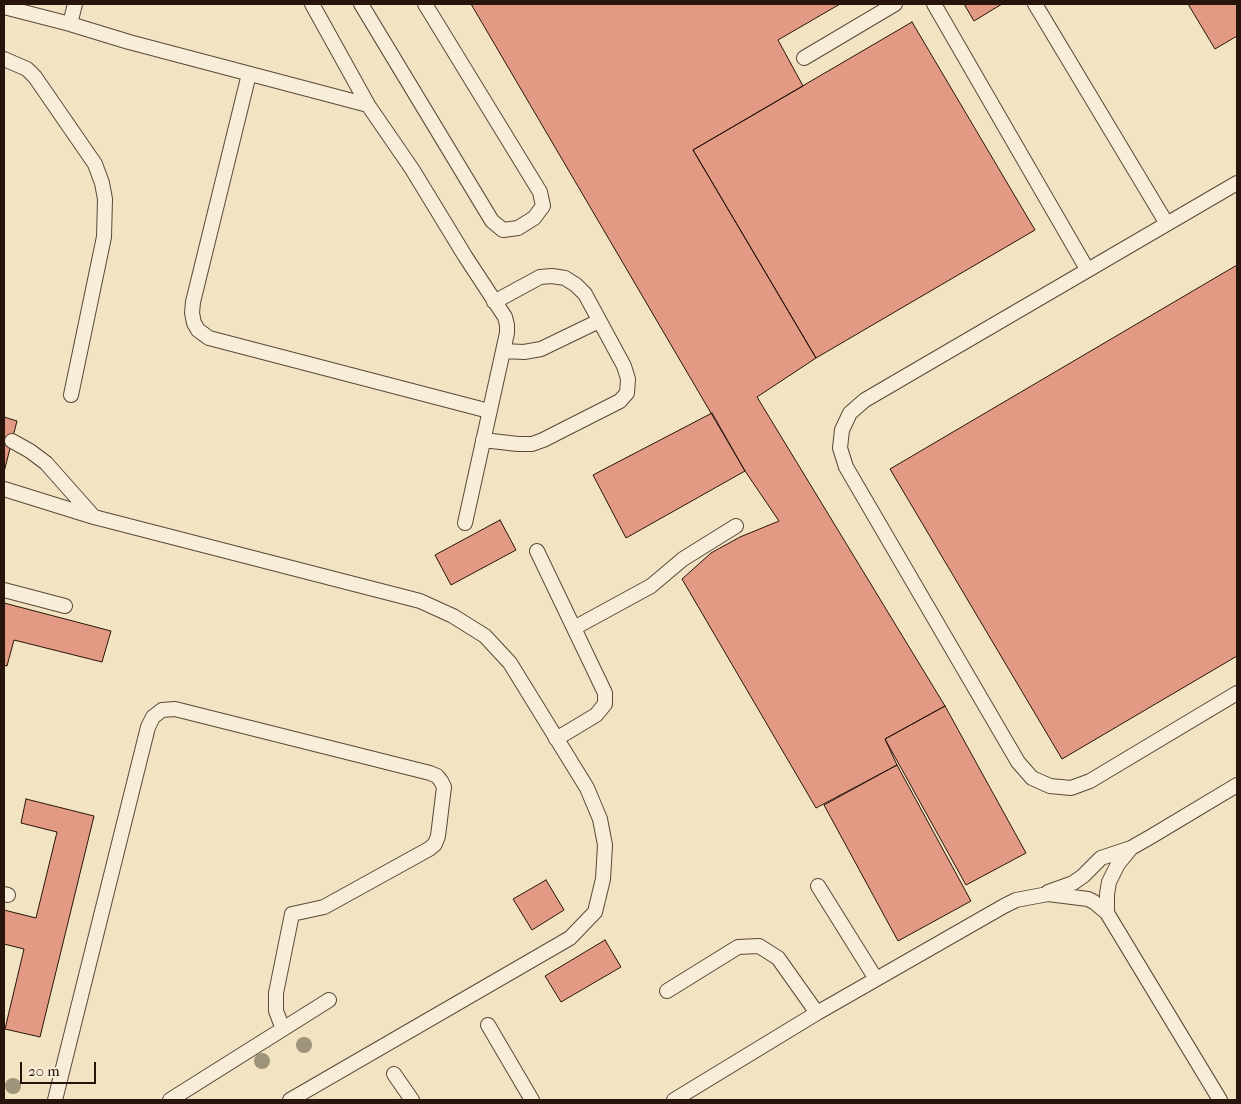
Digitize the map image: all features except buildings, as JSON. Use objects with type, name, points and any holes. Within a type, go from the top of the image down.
[{"type":"lane","points":[[70,24],[75,4]]},
{"type":"lane","points":[[312,4],[368,105],[412,169],[504,317],[507,325],[465,523]]},
{"type":"lane","points":[[361,4],[492,221],[503,230],[518,228],[534,218],[543,206],[540,192],[425,4]]},
{"type":"lane","points":[[804,58],[895,4]]},
{"type":"lane","points":[[934,4],[1087,269]]},
{"type":"lane","points":[[1035,4],[1167,224]]},
{"type":"lane","points":[[4,7],[368,105]]},
{"type":"lane","points":[[4,60],[27,69],[35,77],[95,164],[102,183],[105,199],[104,237],[71,395]]},
{"type":"lane","points":[[249,74],[193,302],[192,313],[198,330],[209,338],[489,411]]},
{"type":"lane","points":[[1237,182],[864,400],[850,413],[842,430],[840,448],[846,467],[1018,762],[1032,778],[1050,786],[1071,788],[1090,780],[1237,693]]},
{"type":"lane","points":[[483,440],[532,444],[620,401],[626,393],[628,379],[624,366],[585,294],[565,278],[540,277],[494,302]]},
{"type":"lane","points":[[503,350],[524,352],[541,349],[599,321]]},
{"type":"lane","points":[[12,441],[46,463],[94,517]]},
{"type":"lane","points":[[4,489],[94,517],[420,602],[453,616],[485,636],[510,663],[588,788],[600,819],[605,845],[603,879],[595,912],[570,938],[290,1100]]},
{"type":"lane","points":[[574,628],[651,586],[683,559],[736,526]]},
{"type":"lane","points":[[537,551],[605,693],[605,704],[596,714],[556,739]]},
{"type":"lane","points":[[4,590],[65,606]]},
{"type":"lane","points":[[55,1100],[148,727],[153,717],[162,710],[175,709],[339,750],[430,773],[441,780],[444,794],[438,836],[435,844],[324,907],[292,914],[276,993],[276,1011],[283,1029]]},
{"type":"lane","points":[[674,1100],[817,1013],[1004,906],[1016,900],[1068,885],[1084,876],[1101,858],[1130,848],[1237,785]]},
{"type":"lane","points":[[1107,912],[1109,882],[1118,864],[1130,848]]},
{"type":"lane","points":[[818,886],[876,979]]},
{"type":"lane","points":[[1038,895],[1059,895],[1088,900],[1094,902],[1107,912],[1220,1100]]},
{"type":"lane","points":[[667,991],[738,947],[759,946],[778,958],[817,1013]]},
{"type":"lane","points":[[170,1100],[330,1000]]},
{"type":"lane","points":[[488,1025],[532,1100]]},
{"type":"lane","points":[[394,1074],[412,1100]]}]
